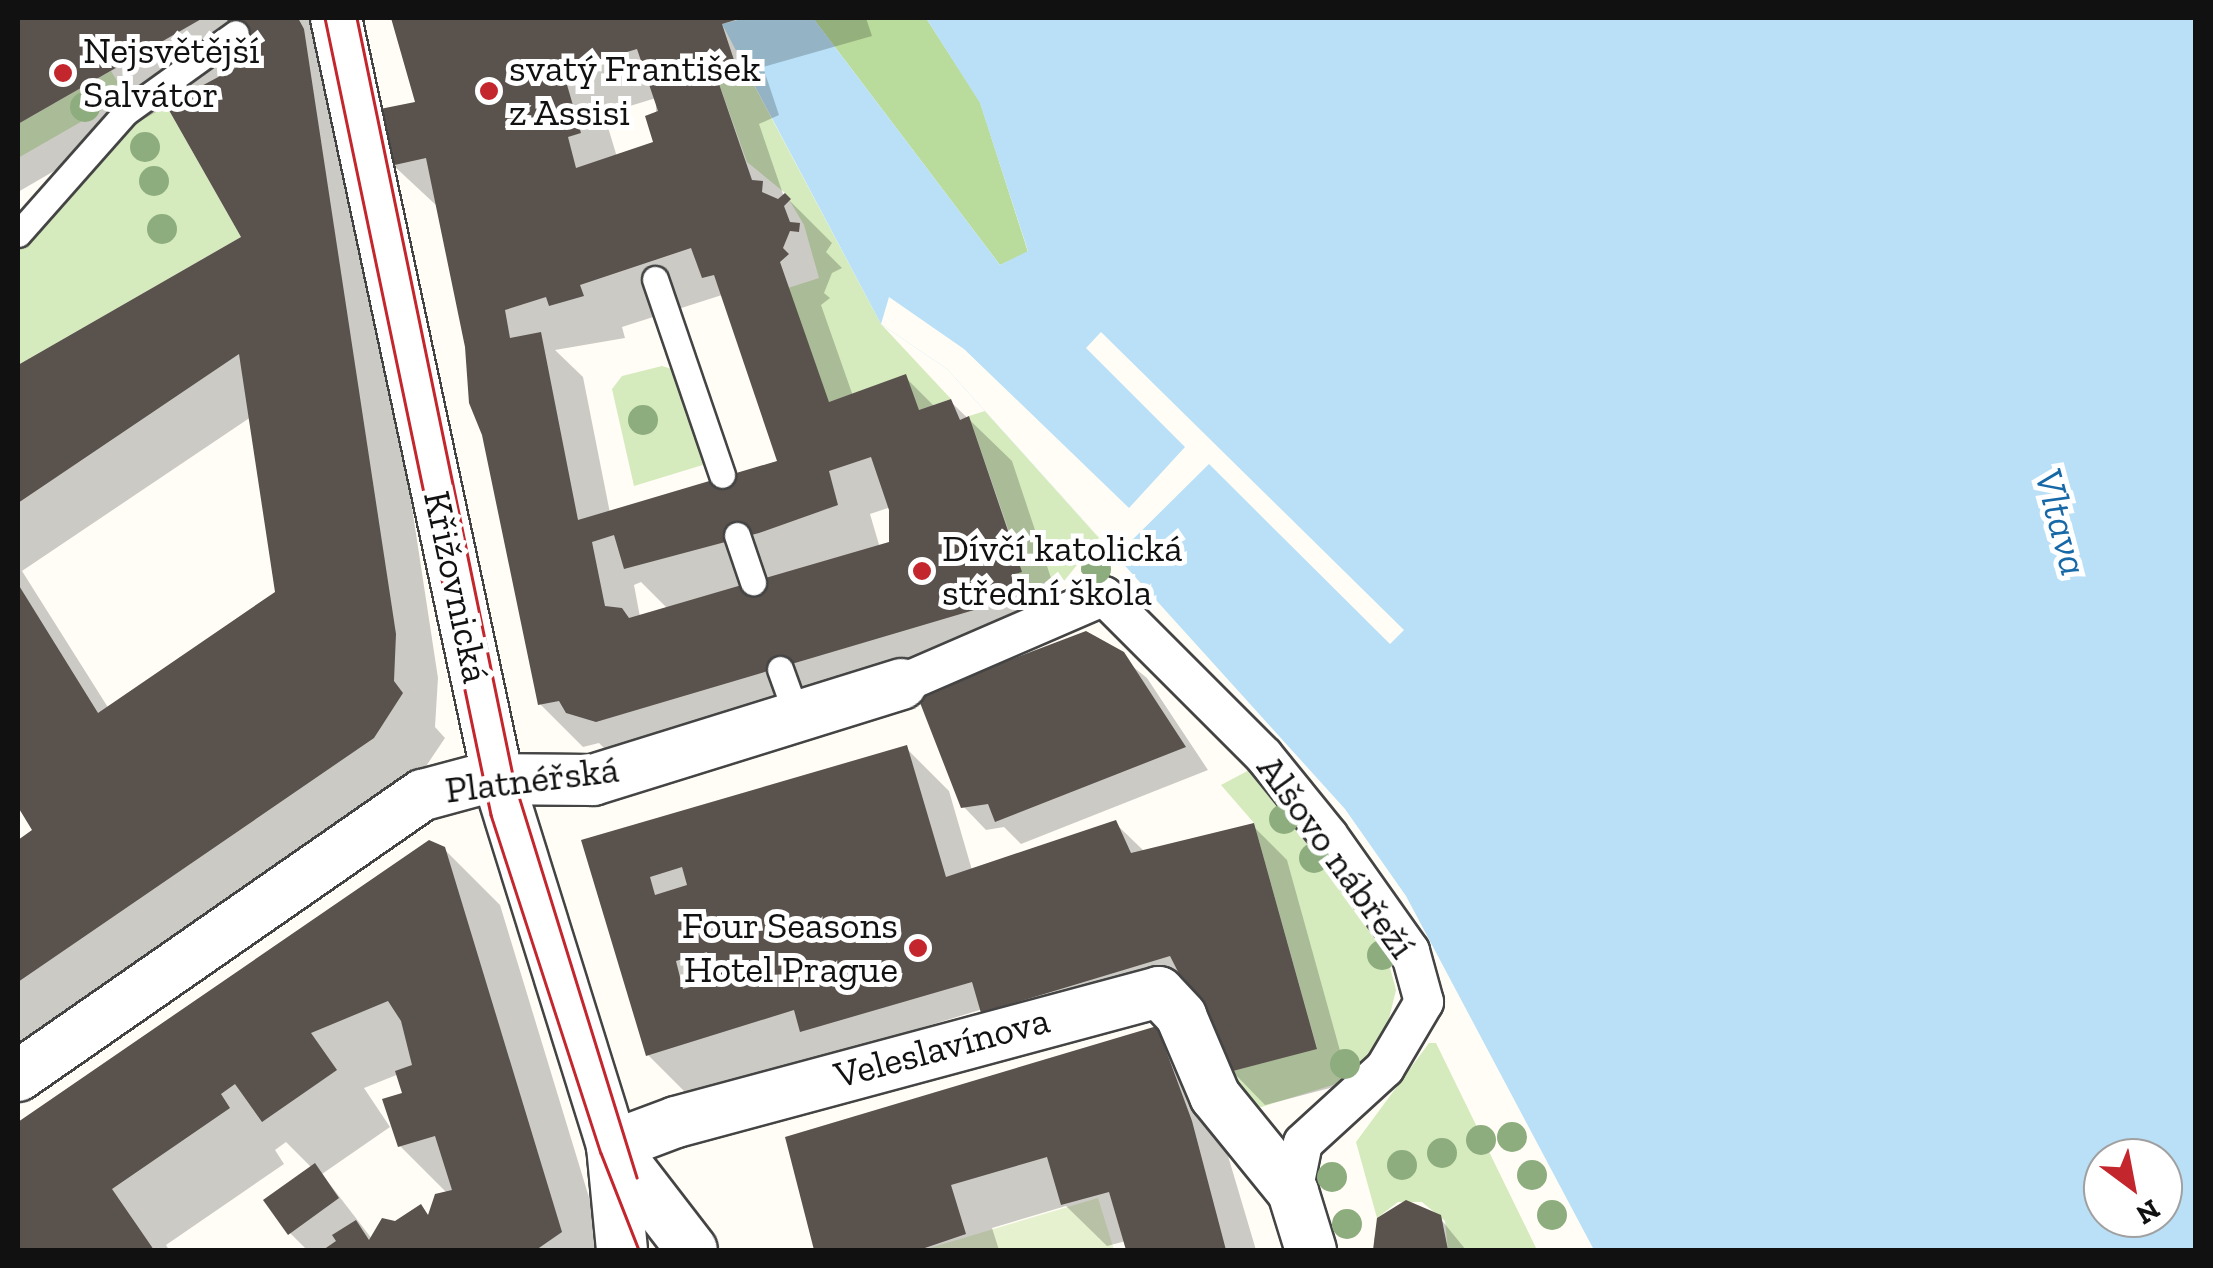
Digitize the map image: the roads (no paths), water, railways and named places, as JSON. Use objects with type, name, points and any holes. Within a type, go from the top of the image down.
[{"type":"street","name":"Křižovnická","points":[[336,18],[498,779],[624,1162],[660,1244]]},
{"type":"street","name":"Platnéřská","points":[[18,1076],[423,795],[498,779],[593,780],[901,684],[1104,596]]},
{"type":"street","name":"Alšovo nábřeží","points":[[1104,596],[1264,756],[1380,907],[1420,976],[1424,1002],[1385,1068],[1303,1142],[1294,1192]]},
{"type":"street","name":"Veleslavínova","points":[[624,1162],[676,1122],[1158,992],[1181,1016],[1215,1096]]},
{"type":"street","name":"Alšovo nábřeží","points":[[1215,1096],[1294,1192],[1311,1250]]},
{"type":"lane","points":[[18,234],[126,112],[236,34]]},
{"type":"lane","points":[[655,279],[722,476]]},
{"type":"lane","points":[[737,536],[753,582]]},
{"type":"lane","points":[[780,669],[797,716]]},
{"type":"water","name":"Vltava","points":[[746,18],[813,18],[1000,265],[1028,251],[980,103],[926,18],[2195,18],[2195,1250],[1594,1250],[1406,896],[1345,809],[947,369],[881,324],[722,24]]},
{"type":"tram line","points":[[325,18],[491,815],[601,1153],[639,1250]]},
{"type":"tram line","points":[[357,18],[514,780],[637,1177]]},
{"type":"place","name":"Nejsvětější Salvátor","points":[[63,73]]},
{"type":"place","name":"svatý František z Assisi","points":[[489,91]]},
{"type":"place","name":"Dívčí katolická střední škola","points":[[922,571]]},
{"type":"place","name":"Four Seasons Hotel Prague","points":[[918,948]]}]
